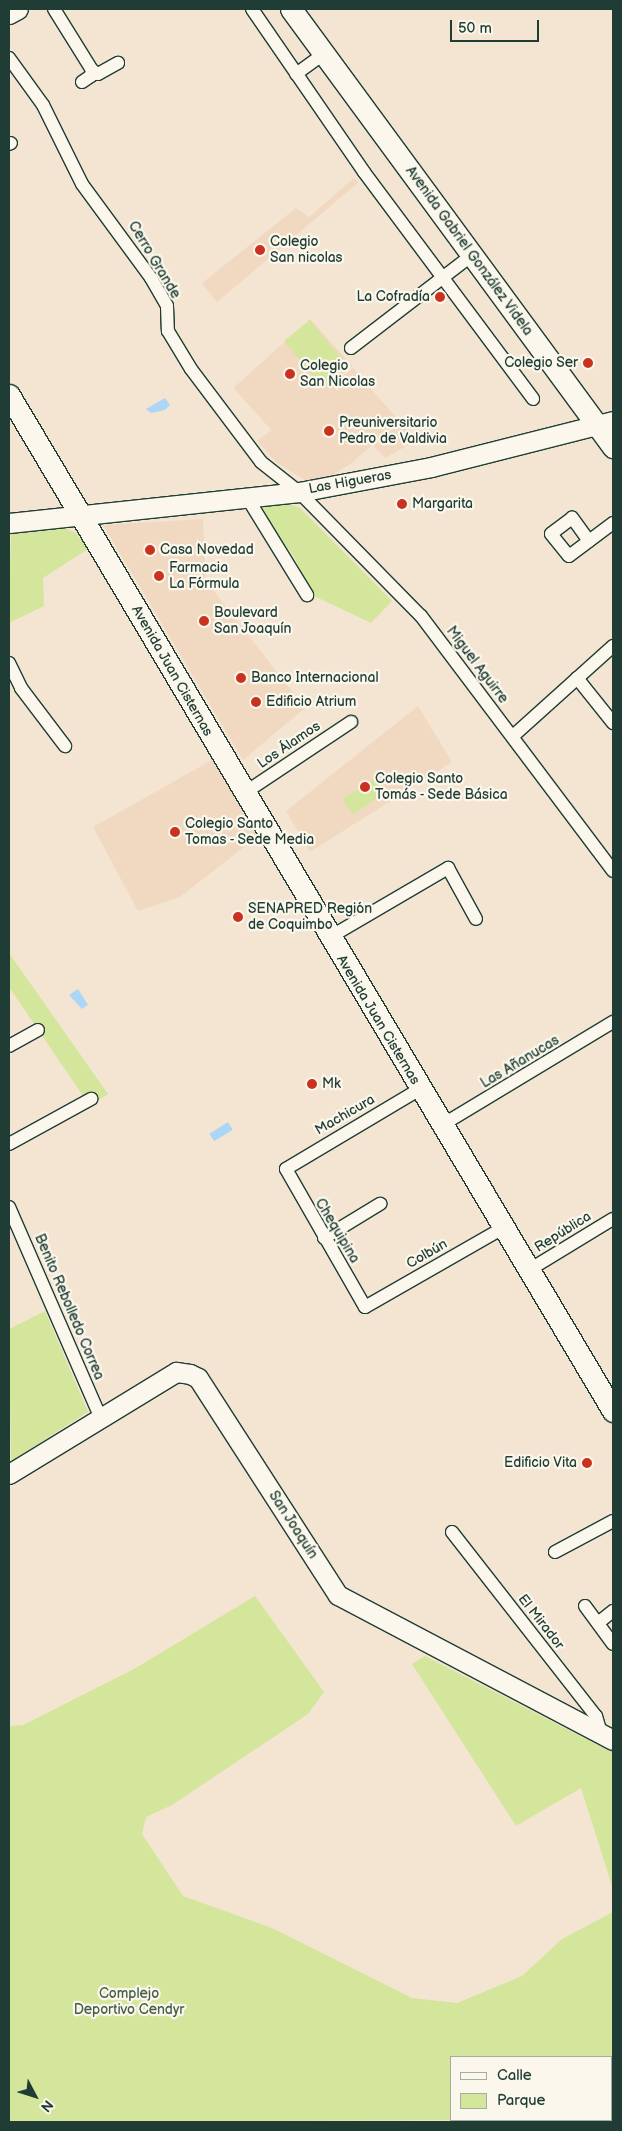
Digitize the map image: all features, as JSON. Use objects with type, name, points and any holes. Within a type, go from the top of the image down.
[{"type":"main road","points":[[9,14],[18,9]]},
{"type":"main road","name":"Avenida Gabriel González Videla","points":[[291,9],[472,255],[605,423],[613,447]]},
{"type":"main road","name":"Avenida Juan Cisternas","points":[[9,395],[83,517],[244,794],[613,1411]]},
{"type":"main road","name":"Las Higueras","points":[[9,523],[83,517],[299,492],[431,467],[605,423]]},
{"type":"main road","name":"San Joaquín","points":[[9,1474],[176,1372],[198,1378],[338,1595],[607,1737]]},
{"type":"street","points":[[54,9],[92,70],[98,74],[118,63]]},
{"type":"street","points":[[252,9],[296,74],[533,399]]},
{"type":"street","points":[[296,74],[324,54]]},
{"type":"street","name":"Cerro Grande","points":[[9,58],[43,104],[82,184],[119,230],[159,292],[167,306],[168,331],[179,353],[261,462],[299,492]]},
{"type":"street","points":[[82,82],[92,76],[92,70]]},
{"type":"street","points":[[352,348],[442,276],[472,255]]},
{"type":"street","name":"Miguel Aguirre","points":[[299,492],[420,616],[602,853],[613,871]]},
{"type":"street","points":[[248,499],[307,595]]},
{"type":"street","points":[[589,541],[613,523]]},
{"type":"street","points":[[513,736],[613,646]]},
{"type":"street","points":[[9,663],[21,688],[65,746]]},
{"type":"street","points":[[578,678],[613,723]]},
{"type":"street","name":"Los Álamos","points":[[244,794],[351,722]]},
{"type":"street","points":[[602,853],[613,846]]},
{"type":"street","points":[[330,937],[448,868],[476,919]]},
{"type":"street","name":"Las Añanucas","points":[[442,1125],[613,1022]]},
{"type":"street","points":[[9,1046],[38,1030]]},
{"type":"street","name":"Machicura","points":[[286,1169],[420,1089]]},
{"type":"street","points":[[9,1144],[91,1099]]},
{"type":"street","name":"Chequipina","points":[[286,1169],[365,1307]]},
{"type":"street","points":[[324,1238],[380,1204]]},
{"type":"street","name":"Benito Rebolledo Correa","points":[[9,1207],[101,1419]]},
{"type":"street","name":"República","points":[[529,1270],[613,1219]]},
{"type":"street","name":"Colbún","points":[[365,1307],[503,1228]]},
{"type":"street","points":[[555,1552],[613,1521]]},
{"type":"street","name":"El Mirador","points":[[452,1532],[596,1716],[607,1737]]},
{"type":"street","points":[[585,1606],[613,1644]]},
{"type":"street","points":[[598,1623],[613,1611]]},
{"type":"shaded area","name":"Colegio San nicolas","points":[[354,178],[359,182],[217,302],[202,283],[296,208],[309,217]]},
{"type":"shaded area","name":"Colegio San Nicolas","points":[[310,319],[352,366],[276,435],[233,388]]},
{"type":"shaded area","name":"Preuniversitario Pedro de Valdivia","points":[[353,368],[399,421],[353,462],[327,479],[308,482],[276,462],[257,441]]},
{"type":"shaded area","points":[[401,421],[417,440],[385,458],[374,446]]},
{"type":"shaded area","points":[[203,519],[206,581],[305,708],[243,760],[103,525]]},
{"type":"shaded area","name":"Colegio Santo Tomás - Sede Básica","points":[[418,706],[452,762],[310,852],[286,811]]},
{"type":"shaded area","name":"Colegio Santo Tomas - Sede Media","points":[[212,760],[258,836],[180,897],[138,911],[93,827]]},
{"type":"green space","points":[[310,320],[347,365],[321,386],[284,341]]},
{"type":"green space","points":[[284,502],[300,508],[392,601],[371,623],[312,595],[295,559],[258,507]]},
{"type":"green space","points":[[58,525],[76,533],[88,549],[43,578],[44,606],[9,623],[11,529]]},
{"type":"green space","points":[[376,777],[386,792],[353,814],[343,799]]},
{"type":"green space","points":[[9,953],[108,1094],[90,1106],[9,987]]},
{"type":"green space","points":[[45,1311],[88,1412],[11,1461],[9,1329]]},
{"type":"green space","name":"Complejo Deportivo Cendyr","points":[[255,1596],[324,1692],[308,1714],[172,1805],[146,1817],[142,1834],[183,1896],[272,1928],[412,1998],[457,2003],[522,1976],[562,1939],[613,1912],[613,2088],[612,2056],[450,2056],[450,2120],[9,2122],[9,1726],[23,1725],[134,1669]]},
{"type":"green space","points":[[425,1656],[613,1753],[613,1889],[581,1788],[516,1826],[412,1664]]},
{"type":"water","points":[[165,398],[170,405],[165,410],[151,413],[146,409]]},
{"type":"water","points":[[78,989],[88,1005],[82,1009],[69,995]]},
{"type":"water","points":[[228,1122],[233,1130],[214,1141],[209,1134]]},
{"type":"place","name":"Colegio San nicolas","points":[[260,250]]},
{"type":"place","name":"La Cofradía","points":[[440,297]]},
{"type":"place","name":"Colegio Ser","points":[[588,363]]},
{"type":"place","name":"Colegio San Nicolas","points":[[290,374]]},
{"type":"place","name":"Preuniversitario Pedro de Valdivia","points":[[329,431]]},
{"type":"place","name":"Margarita","points":[[402,504]]},
{"type":"place","name":"Casa Novedad","points":[[150,550]]},
{"type":"place","name":"Farmacia La Fórmula","points":[[159,576]]},
{"type":"place","name":"Boulevard San Joaquín","points":[[204,621]]},
{"type":"place","name":"Banco Internacional","points":[[241,678]]},
{"type":"place","name":"Edificio Atrium","points":[[256,702]]},
{"type":"place","name":"Colegio Santo Tomás - Sede Básica","points":[[365,787]]},
{"type":"place","name":"Colegio Santo Tomas - Sede Media","points":[[175,832]]},
{"type":"place","name":"SENAPRED Región de Coquimbo","points":[[238,917]]},
{"type":"place","name":"Mk","points":[[312,1084]]},
{"type":"place","name":"Edificio Vita","points":[[587,1463]]}]
